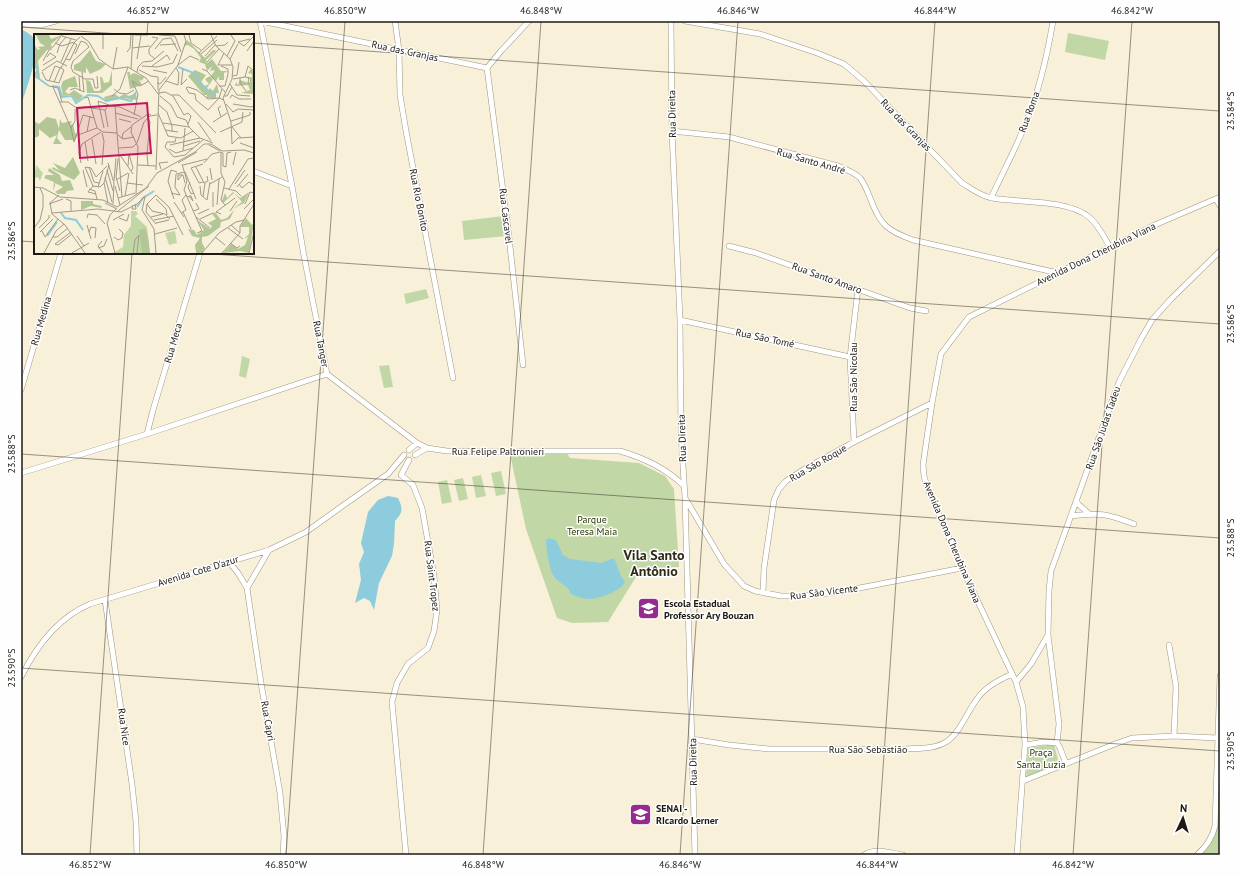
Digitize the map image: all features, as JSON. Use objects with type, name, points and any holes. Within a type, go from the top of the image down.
[{"type":"street","points":[[21,24],[41,25],[56,21]]},
{"type":"street","name":"Rua das Granjas","points":[[261,21],[487,68]]},
{"type":"street","name":"Rua Tanger","points":[[21,473],[147,434],[327,374],[261,21]]},
{"type":"street","name":"Rua Rio Bonito","points":[[395,21],[399,50],[400,95],[404,124],[453,378]]},
{"type":"street","points":[[487,68],[529,21]]},
{"type":"street","name":"Rua Direita","points":[[671,21],[672,131],[680,320],[681,434],[684,486],[695,855]]},
{"type":"street","name":"Rua das Granjas","points":[[685,21],[760,34],[817,53],[844,64],[864,81],[962,183],[979,194],[991,198],[1037,202],[1076,210],[1089,217],[1110,247]]},
{"type":"street","name":"Rua Roma","points":[[991,198],[1025,126],[1037,92],[1046,58],[1053,21]]},
{"type":"street","name":"Rua Cascavel","points":[[487,68],[509,237],[523,365]]},
{"type":"street","name":"Rua Santo André","points":[[672,131],[729,138],[838,166],[859,178],[866,188],[878,216],[895,234],[913,240],[1058,273]]},
{"type":"street","points":[[254,170],[292,186]]},
{"type":"street","points":[[1218,198],[1220,206]]},
{"type":"street","name":"Avenida Dona Cherubina Viana","points":[[1017,855],[1025,745],[1023,707],[1016,682],[962,568],[928,490],[924,476],[923,465],[932,403],[942,354],[969,317],[1157,224],[1218,198]]},
{"type":"street","name":"Rua Santo Amaro","points":[[729,246],[756,253],[910,308],[926,311]]},
{"type":"street","name":"Rua São Judas Tadeu","points":[[1057,743],[1059,724],[1048,635],[1051,570],[1119,382],[1141,339],[1152,320],[1220,251]]},
{"type":"street","name":"Rua Medina","points":[[21,390],[61,254]]},
{"type":"street","name":"Rua Meca","points":[[147,434],[200,254]]},
{"type":"street","name":"Rua São Nicolau","points":[[854,442],[850,357],[858,289]]},
{"type":"street","name":"Rua São Tomé","points":[[680,320],[850,357]]},
{"type":"street","name":"Rua Felipe Paltronieri","points":[[327,374],[417,443],[427,448],[447,451],[476,452],[508,452],[526,450],[620,451],[654,464],[672,474],[684,486]]},
{"type":"street","name":"Rua São Roque","points":[[763,592],[764,568],[774,500],[779,489],[786,481],[854,442],[932,403]]},
{"type":"street","points":[[409,450],[417,443]]},
{"type":"street","points":[[415,455],[427,448]]},
{"type":"street","name":"Avenida Cote D'azur","points":[[21,677],[49,635],[69,615],[79,609],[269,550],[306,532],[388,474],[404,456]]},
{"type":"street","name":"Rua Saint Tropez","points":[[406,855],[392,702],[397,683],[408,664],[428,648],[434,631],[437,610],[434,576],[422,508],[414,485],[401,475],[409,460]]},
{"type":"street","name":"Rua São Vicente","points":[[684,497],[728,569],[744,586],[755,591],[781,596],[801,596],[838,592],[962,568]]},
{"type":"street","points":[[1076,502],[1088,513]]},
{"type":"street","points":[[1071,516],[1088,513],[1109,515],[1134,524]]},
{"type":"street","points":[[246,588],[269,550]]},
{"type":"street","points":[[229,562],[238,573],[246,588]]},
{"type":"street","name":"Rua Capri","points":[[246,588],[280,793],[284,836],[283,855]]},
{"type":"street","name":"Rua Nice","points":[[105,600],[132,784],[136,822],[137,855]]},
{"type":"street","name":"Rua São Judas Tadeu","points":[[1016,682],[1031,664],[1048,635]]},
{"type":"street","points":[[1169,645],[1176,686],[1174,736]]},
{"type":"street","name":"Rua São Sebastião","points":[[692,739],[769,749],[906,749],[929,747],[946,742],[955,732],[977,697],[996,682],[1012,674]]},
{"type":"street","points":[[1197,855],[1210,841],[1215,826],[1220,676]]},
{"type":"street","points":[[1023,780],[1132,738],[1174,736],[1218,738]]},
{"type":"street","points":[[1025,745],[1044,742],[1057,743],[1066,764]]},
{"type":"street","points":[[864,855],[868,852],[878,851],[903,855]]},
{"type":"green space","points":[[1068,33],[1109,41],[1105,60],[1065,52]]},
{"type":"green space","points":[[504,216],[507,236],[464,240],[462,221]]},
{"type":"green space","points":[[426,289],[429,298],[406,304],[404,294]]},
{"type":"green space","points":[[242,356],[250,359],[246,378],[239,376]]},
{"type":"green space","points":[[389,365],[393,387],[384,388],[379,366]]},
{"type":"green space","name":"Parque Teresa Maia","points":[[567,453],[570,458],[639,463],[665,476],[674,489],[679,567],[641,569],[608,622],[572,623],[557,618],[526,529],[510,454]]},
{"type":"green space","points":[[501,471],[506,494],[496,496],[491,473]]},
{"type":"green space","points":[[481,475],[486,496],[476,498],[472,477]]},
{"type":"green space","points":[[463,478],[468,499],[459,501],[454,480]]},
{"type":"green space","points":[[447,480],[452,502],[442,504],[438,482]]},
{"type":"green space","name":"Praça Santa Luzia","points":[[1054,744],[1059,764],[1026,778],[1028,748]]},
{"type":"green space","points":[[1219,777],[1220,855],[1197,855],[1211,842]]},
{"type":"water","points":[[21,29],[34,39],[34,64],[21,105]]},
{"type":"water","points":[[388,496],[398,498],[401,505],[401,513],[395,521],[392,556],[379,583],[374,610],[370,601],[364,598],[355,603],[361,580],[359,564],[364,552],[361,543],[368,512],[378,500]]},
{"type":"water","points":[[549,538],[556,540],[563,555],[570,559],[601,563],[614,558],[625,582],[609,594],[598,598],[587,599],[571,594],[568,588],[555,578],[552,572],[546,544],[546,540]]},
{"type":"place","name":"Escola Estadual Professor Ary Bouzan","points":[[649,609]]},
{"type":"place","name":"SENAI - RIcardo Lerner","points":[[640,814]]},
{"type":"district","name":"Vila Santo Antônio","points":[[654,564]]}]
